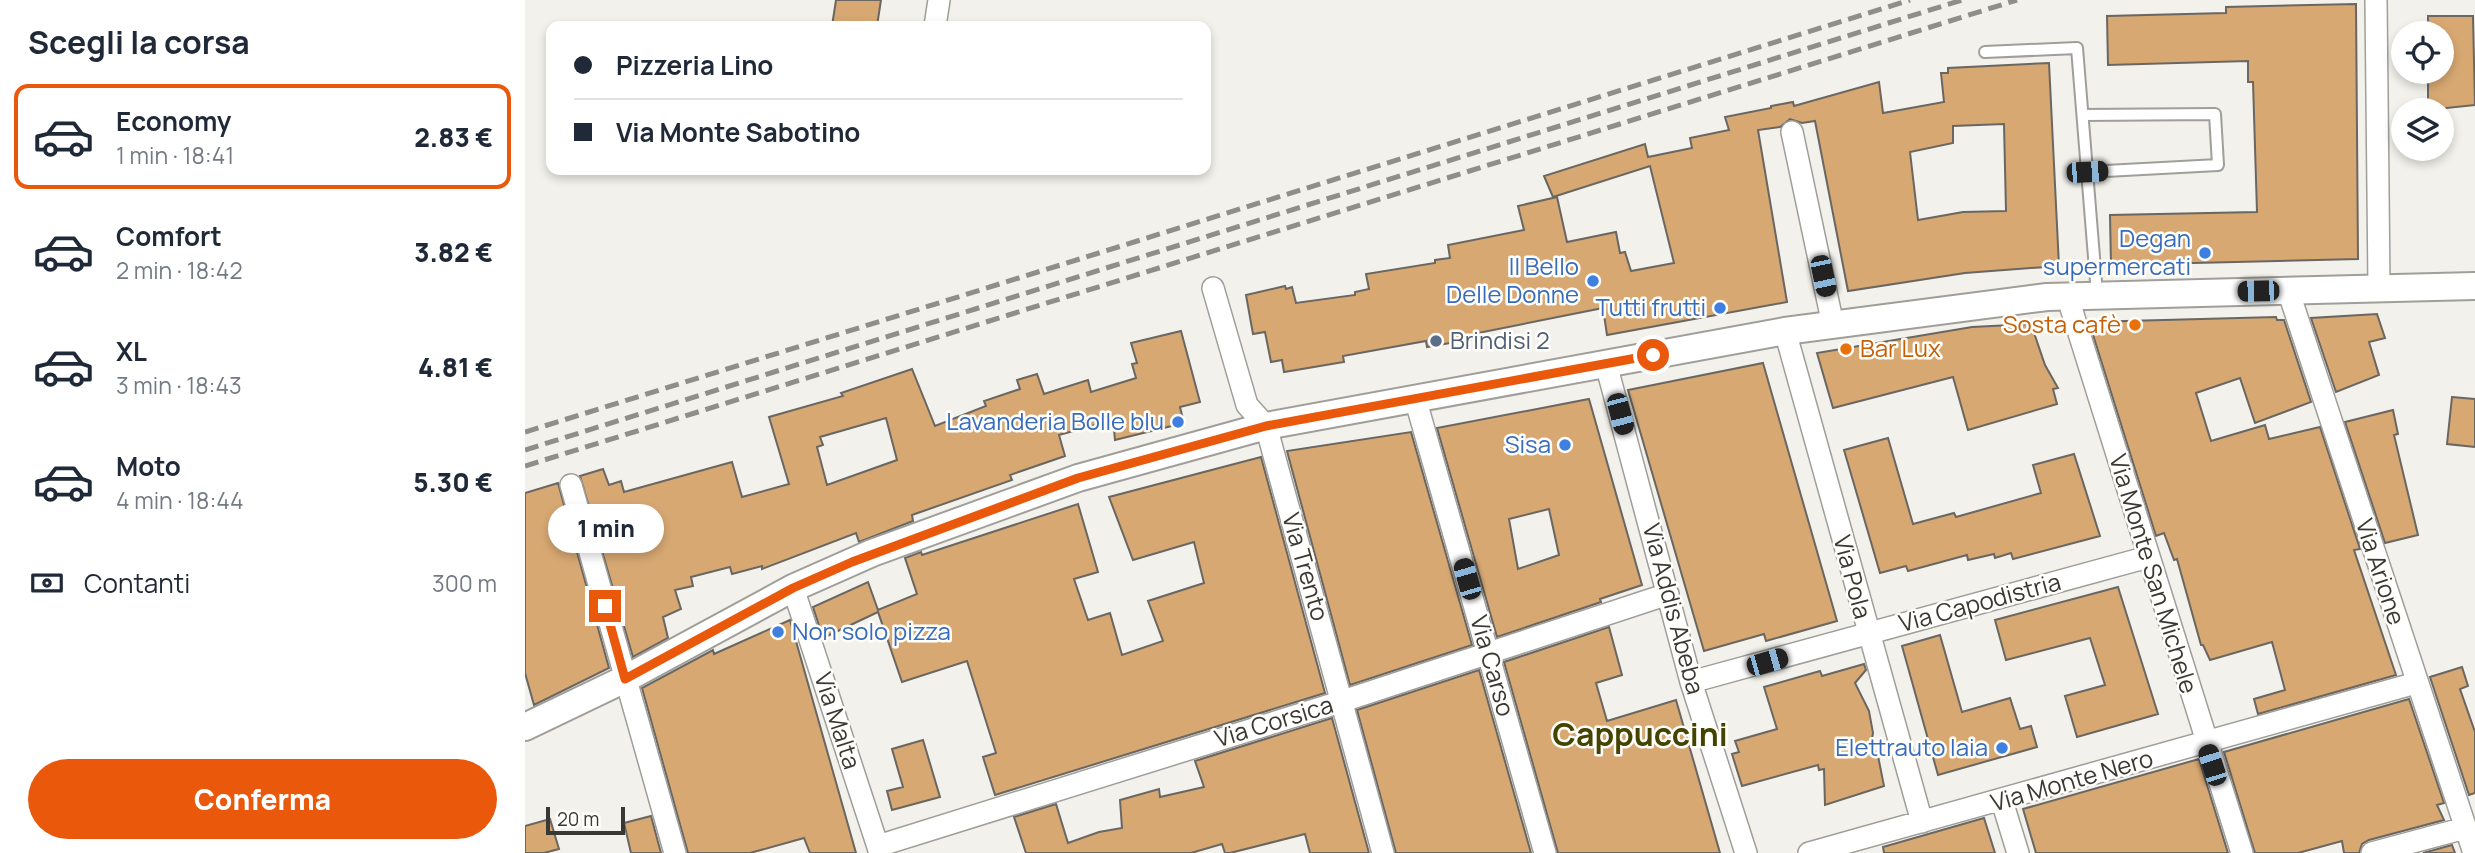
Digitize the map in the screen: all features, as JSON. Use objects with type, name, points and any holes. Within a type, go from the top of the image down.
[{"type":"street","points":[[936,21],[939,0]]},
{"type":"street","points":[[2376,0],[2379,287]]},
{"type":"street","points":[[1792,132],[1833,325]]},
{"type":"street","points":[[525,727],[625,679],[793,588],[872,553],[1078,478],[1266,426],[1785,331],[2067,295],[2475,286]]},
{"type":"street","name":"Via Trento","points":[[1213,288],[1247,405],[1266,426],[1384,853]]},
{"type":"street","name":"Via Arione","points":[[2288,290],[2473,853]]},
{"type":"street","name":"Via Monte San Michele","points":[[2067,295],[2205,743],[2242,853]]},
{"type":"street","name":"Via Pola","points":[[1785,331],[1922,822]]},
{"type":"street","name":"Via Addis Abeba","points":[[1606,364],[1692,682],[1746,853]]},
{"type":"street","name":"Via Carso","points":[[1415,398],[1545,853]]},
{"type":"street","points":[[571,485],[675,853]]},
{"type":"street","name":"Via Capodistria","points":[[1692,682],[2148,557]]},
{"type":"street","name":"Via Malta","points":[[793,588],[879,849]]},
{"type":"street","name":"Via Corsica","points":[[879,849],[1668,594]]},
{"type":"street","name":"Via Monte Nero","points":[[1809,853],[2416,683]]},
{"type":"street","points":[[2002,801],[2018,853]]},
{"type":"street","points":[[2372,853],[2465,828]]},
{"type":"lane","points":[[1985,52],[2077,48],[2097,294]]},
{"type":"lane","points":[[2083,115],[2215,114],[2218,165],[2087,172]]},
{"type":"building","points":[[836,0],[881,0],[878,21],[833,21]]},
{"type":"building","points":[[2356,4],[2358,259],[2111,265],[2110,215],[2257,212],[2253,82],[2248,82],[2248,61],[2108,65],[2107,16],[2226,13],[2226,7]]},
{"type":"building","points":[[2428,16],[2473,16],[2475,105],[2454,107],[2454,98],[2428,98],[2428,84],[2454,84],[2454,21],[2428,21]]},
{"type":"building","points":[[2049,63],[2059,266],[1965,273],[1848,291],[1815,121],[1802,123],[1790,119],[1780,127],[1758,130],[1787,302],[1607,335],[1603,308],[1478,333],[1479,338],[1427,347],[1426,341],[1343,356],[1344,362],[1284,372],[1282,360],[1271,362],[1265,332],[1253,334],[1246,295],[1285,286],[1286,289],[1292,287],[1296,303],[1355,295],[1355,292],[1369,289],[1366,274],[1435,263],[1435,260],[1450,258],[1448,245],[1524,230],[1518,206],[1557,197],[1567,242],[1616,232],[1620,253],[1625,252],[1631,271],[1674,263],[1650,166],[1553,197],[1544,176],[1645,144],[1648,157],[1692,148],[1690,138],[1729,130],[1725,117],[1793,102],[1794,106],[1879,82],[1883,113],[1944,102],[1941,73],[1948,73],[1948,68]],"holes":[[[2004,124],[2006,211],[1963,212],[1918,220],[1910,152],[1953,143],[1953,126]]]},
{"type":"building","points":[[2377,314],[2385,338],[2369,342],[2379,375],[2336,392],[2311,318]]},
{"type":"building","points":[[2276,317],[2277,320],[2284,320],[2311,402],[2255,423],[2240,378],[2196,393],[2211,441],[2265,425],[2269,439],[2320,427],[2360,549],[2354,550],[2396,675],[2258,714],[2254,699],[2285,690],[2272,642],[2210,660],[2201,645],[2177,559],[2174,560],[2164,533],[2156,536],[2089,322]]},
{"type":"building","points":[[2031,324],[2045,365],[2058,388],[2053,389],[2057,404],[1968,430],[1953,377],[1833,408],[1817,353],[1972,327]]},
{"type":"building","points":[[1181,331],[1200,402],[1180,407],[1184,423],[1115,440],[1113,420],[1059,435],[1065,456],[1010,475],[1012,480],[912,515],[913,521],[859,542],[856,533],[762,569],[762,566],[732,574],[730,567],[691,577],[693,586],[675,590],[681,609],[663,617],[668,638],[633,657],[580,476],[603,469],[609,485],[621,481],[624,492],[732,462],[742,497],[789,484],[769,417],[843,396],[841,393],[912,369],[935,426],[986,406],[984,401],[1020,389],[1017,380],[1037,374],[1044,394],[1088,380],[1091,392],[1136,378],[1132,364],[1137,363],[1131,343]],"holes":[[[886,418],[897,460],[827,485],[817,447],[823,445],[820,437]]]},
{"type":"building","points":[[1763,363],[1837,621],[1766,641],[1764,634],[1704,651],[1628,390]]},
{"type":"building","points":[[2452,397],[2475,399],[2475,447],[2447,444]]},
{"type":"building","points":[[1589,399],[1642,585],[1600,599],[1601,602],[1497,637],[1437,428]],"holes":[[[1549,509],[1559,555],[1518,569],[1509,519]]]},
{"type":"building","points":[[2393,410],[2398,434],[2394,435],[2418,535],[2385,543],[2345,422]]},
{"type":"building","points":[[1411,432],[1472,645],[1350,685],[1287,451]]},
{"type":"building","points":[[1888,438],[1913,524],[1954,513],[1956,517],[2041,493],[2033,465],[2074,454],[2100,536],[2013,559],[2011,553],[1995,558],[1994,554],[1968,560],[1967,555],[1908,571],[1906,566],[1880,573],[1844,450]]},
{"type":"building","points":[[1261,457],[1325,693],[995,795],[983,757],[996,753],[967,661],[902,682],[878,612],[823,638],[813,607],[868,582],[878,610],[917,594],[905,558],[921,552],[922,555],[1078,504],[1098,572],[1074,579],[1088,620],[1110,613],[1122,655],[1163,641],[1148,601],[1204,583],[1194,542],[1133,560],[1109,497]]},
{"type":"building","points":[[558,483],[609,668],[534,705],[525,673],[525,493]]},
{"type":"building","points":[[2118,587],[2158,714],[2077,737],[2065,696],[2105,685],[2090,638],[2006,660],[1995,620]]},
{"type":"building","points":[[790,620],[856,853],[810,853],[804,838],[750,853],[688,853],[642,688],[713,650],[714,654]]},
{"type":"building","points":[[1609,627],[1622,675],[1596,683],[1607,721],[1676,700],[1720,853],[1558,853],[1504,662]]},
{"type":"building","points":[[1940,635],[1962,712],[2010,698],[2020,729],[2031,726],[2037,747],[1938,775],[1902,646]]},
{"type":"building","points":[[1864,664],[1866,670],[1855,683],[1869,711],[1873,733],[1871,745],[1878,756],[1884,786],[1825,805],[1824,769],[1819,770],[1818,765],[1742,786],[1732,754],[1739,752],[1735,741],[1777,729],[1764,687],[1820,671],[1822,676]]},
{"type":"building","points":[[2462,667],[2468,686],[2460,689],[2475,732],[2475,793],[2469,795],[2430,677]]},
{"type":"building","points":[[1479,670],[1531,853],[1396,853],[1357,710]]},
{"type":"building","points":[[2409,699],[2444,803],[2437,805],[2444,820],[2369,840],[2362,844],[2359,853],[2344,853],[2342,841],[2298,853],[2255,853],[2224,752]]},
{"type":"building","points":[[1332,718],[1369,853],[1310,853],[1305,834],[1230,853],[1225,853],[1222,844],[1191,853],[1026,853],[1014,817],[1056,804],[1068,843],[1099,832],[1122,828],[1120,800],[1159,789],[1160,797],[1204,787],[1195,761]]},
{"type":"building","points":[[923,740],[940,797],[892,810],[887,791],[903,787],[892,749]]},
{"type":"building","points":[[2199,759],[2228,853],[2036,853],[2023,809]]},
{"type":"building","points":[[651,816],[661,853],[631,853],[624,823]]},
{"type":"building","points":[[1984,818],[1995,853],[1884,853],[1883,847]]},
{"type":"building","points":[[550,819],[559,849],[544,853],[525,853],[525,826]]},
{"type":"building","points":[[2452,845],[2455,853],[2423,853]]},
{"type":"railway","points":[[525,432],[1910,0]]},
{"type":"railway","points":[[525,450],[1962,0]]},
{"type":"railway","points":[[525,466],[2017,0]]},
{"type":"place","name":"Degan supermercati","points":[[2205,253]]},
{"type":"place","name":"Il Bello Delle Donne","points":[[1593,281]]},
{"type":"place","name":"Tutti frutti","points":[[1720,308]]},
{"type":"place","name":"Sosta cafè","points":[[2135,325]]},
{"type":"place","name":"Brindisi 2","points":[[1436,341]]},
{"type":"place","name":"Bar Lux","points":[[1846,349]]},
{"type":"place","name":"Lavanderia Bolle blu","points":[[1178,422]]},
{"type":"place","name":"Sisa","points":[[1565,445]]},
{"type":"place","name":"Non solo pizza","points":[[778,632]]},
{"type":"place","name":"Elettrauto Iaia","points":[[2002,748]]},
{"type":"district","name":"Cappuccini","points":[[1640,735]]},
{"type":"route","points":[[605,606],[625,679],[793,588],[872,553],[1078,478],[1266,426],[1653,355]]}]
